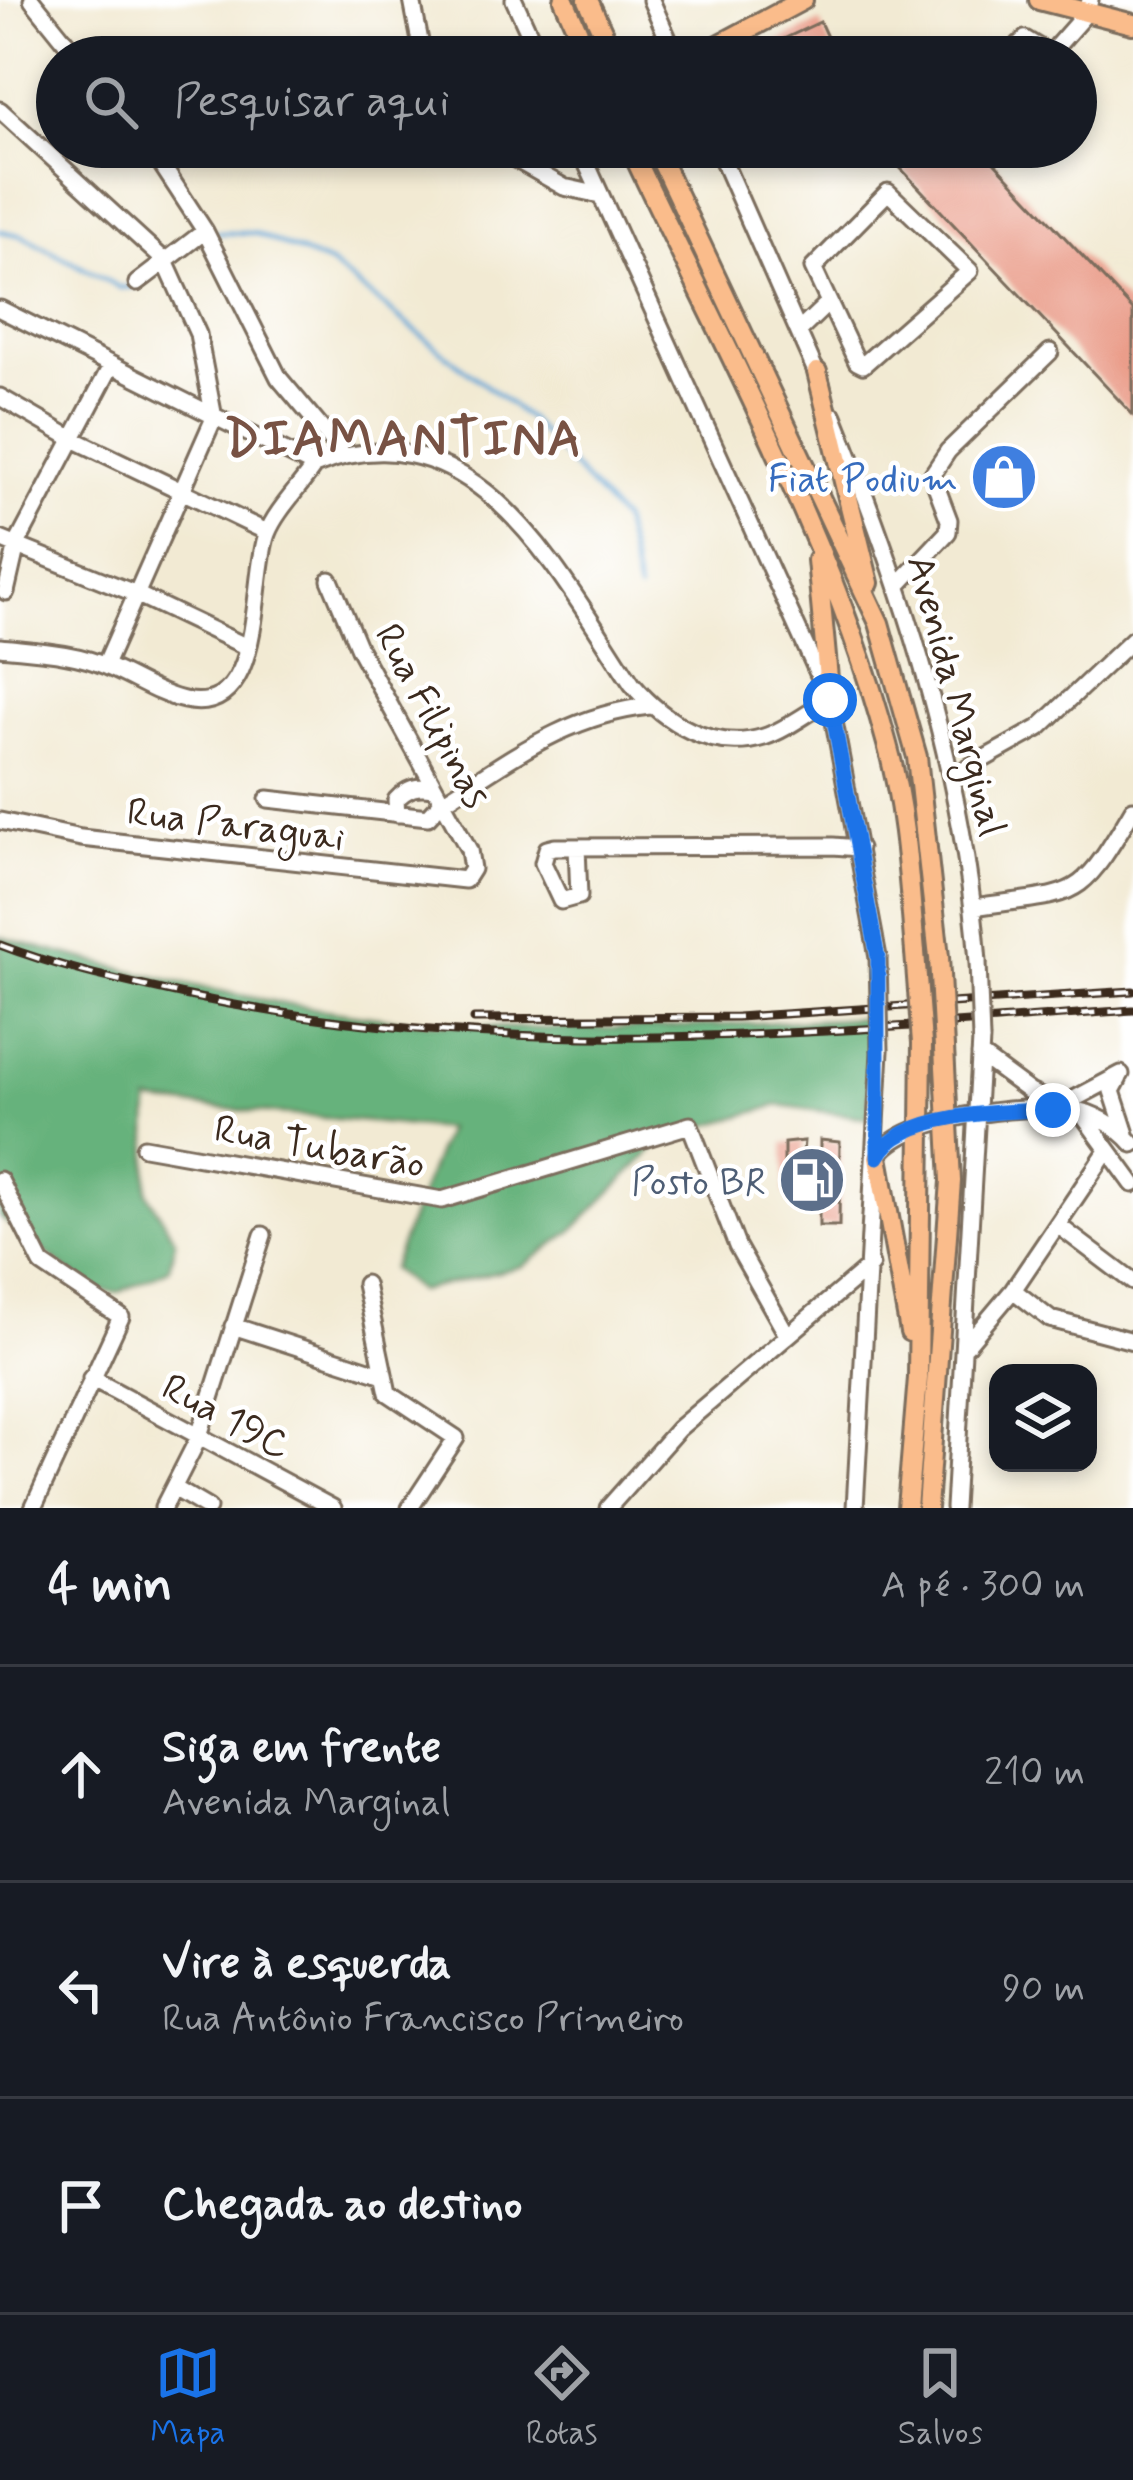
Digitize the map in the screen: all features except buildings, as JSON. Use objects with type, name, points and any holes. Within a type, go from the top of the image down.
[{"type":"main road","points":[[564,0],[580,36]]},
{"type":"main road","points":[[588,0],[604,36]]},
{"type":"main road","points":[[735,36],[803,0]]},
{"type":"main road","points":[[1039,0],[1088,6],[1133,24]]},
{"type":"main road","points":[[640,168],[815,544],[865,668],[889,748],[903,820],[922,1043],[918,1378],[907,1508]]},
{"type":"main road","points":[[665,168],[879,623]]},
{"type":"main road","points":[[817,372],[917,757],[940,957],[947,1119],[945,1306],[927,1508]]},
{"type":"main road","points":[[815,544],[830,700]]},
{"type":"main road","points":[[878,1157],[918,1378]]},
{"type":"street","points":[[32,0],[61,36]]},
{"type":"street","points":[[412,0],[419,36]]},
{"type":"street","points":[[514,0],[530,36]]},
{"type":"street","points":[[654,2],[668,36]]},
{"type":"street","points":[[1066,36],[1088,6]]},
{"type":"street","points":[[0,110],[36,143]]},
{"type":"street","points":[[63,168],[165,261],[198,334],[214,418],[105,665]]},
{"type":"street","points":[[164,168],[205,231],[279,378],[343,454]]},
{"type":"street","points":[[531,168],[564,187],[600,195]]},
{"type":"street","points":[[588,168],[830,700],[878,958],[878,1157],[855,1508]]},
{"type":"street","name":"Avenida Marginal","points":[[727,168],[801,329],[897,586],[953,776],[974,907],[980,1047],[980,1116],[954,1508]]},
{"type":"street","points":[[888,192],[970,271],[863,365],[827,304],[812,268],[888,192]]},
{"type":"street","points":[[137,283],[205,231]]},
{"type":"street","points":[[801,329],[827,304]]},
{"type":"street","points":[[0,308],[110,368],[314,466]]},
{"type":"street","points":[[897,586],[948,532],[949,520],[932,475],[948,451],[1050,352]]},
{"type":"street","points":[[6,592],[8,541],[110,368]]},
{"type":"street","points":[[0,397],[71,438],[267,532]]},
{"type":"street","points":[[0,647],[56,652],[105,665],[169,696],[202,702],[238,681],[267,532],[314,466],[343,454],[412,455],[453,467],[538,539],[650,706],[693,734],[721,740],[764,737],[830,700]]},
{"type":"street","points":[[8,541],[134,592],[247,647]]},
{"type":"street","name":"Rua Filipinas","points":[[330,580],[359,649],[469,850],[472,869],[465,880]]},
{"type":"street","points":[[953,776],[1039,728],[1133,639]]},
{"type":"street","points":[[268,799],[428,817],[436,795],[566,725],[601,711],[650,706]]},
{"type":"street","points":[[397,814],[395,800],[403,792],[418,785],[436,795]]},
{"type":"street","points":[[974,907],[1079,888],[1098,870],[1133,809]]},
{"type":"street","name":"Rua Paraguai","points":[[0,821],[81,838],[465,880]]},
{"type":"street","points":[[577,847],[859,848]]},
{"type":"street","points":[[980,1047],[1070,1109],[1130,1140]]},
{"type":"street","points":[[878,1157],[886,1143],[947,1119],[1070,1109],[1121,1074],[1112,1091],[1130,1140]]},
{"type":"street","points":[[1070,1109],[1133,1184]]},
{"type":"street","name":"Rua Tubarão","points":[[144,1147],[442,1200],[690,1125],[737,1246],[786,1333]]},
{"type":"street","points":[[966,1346],[1059,1226],[1107,1151]]},
{"type":"street","points":[[0,1180],[42,1264],[121,1317],[33,1508]]},
{"type":"street","points":[[1059,1226],[1133,1282]]},
{"type":"street","points":[[163,1508],[198,1439],[263,1234]]},
{"type":"street","points":[[608,1508],[678,1429],[871,1265]]},
{"type":"street","points":[[365,1284],[388,1393],[456,1438],[410,1508]]},
{"type":"street","points":[[1013,1289],[1050,1318],[1133,1341]]},
{"type":"street","points":[[233,1326],[384,1375]]},
{"type":"street","name":"Rua 19C","points":[[91,1378],[333,1508]]},
{"type":"street","points":[[174,1488],[208,1508]]},
{"type":"green space","points":[[0,937],[235,994],[413,1021],[573,1029],[868,1018],[869,1118],[779,1105],[665,1138],[572,1231],[523,1266],[418,1291],[391,1269],[446,1129],[149,1102],[147,1192],[175,1240],[169,1269],[117,1293],[93,1290],[0,1217]]},
{"type":"waterway","points":[[0,231],[23,236],[120,288],[133,287]]},
{"type":"waterway","points":[[213,233],[254,233],[330,264],[530,420],[622,521],[638,591]]},
{"type":"railway","points":[[0,945],[184,995],[422,1030],[540,1036],[775,1034],[1133,1010]]},
{"type":"railway","points":[[474,1019],[737,1017],[1133,991]]},
{"type":"place","name":"Fiat Podium","points":[[1004,477]]},
{"type":"place","name":"Posto BR","points":[[812,1180]]},
{"type":"district","name":"DIAMANTINA","points":[[404,437]]},
{"type":"route","points":[[830,700],[878,958],[878,1157],[886,1143],[902,1134],[947,1119],[1053,1110]]}]
